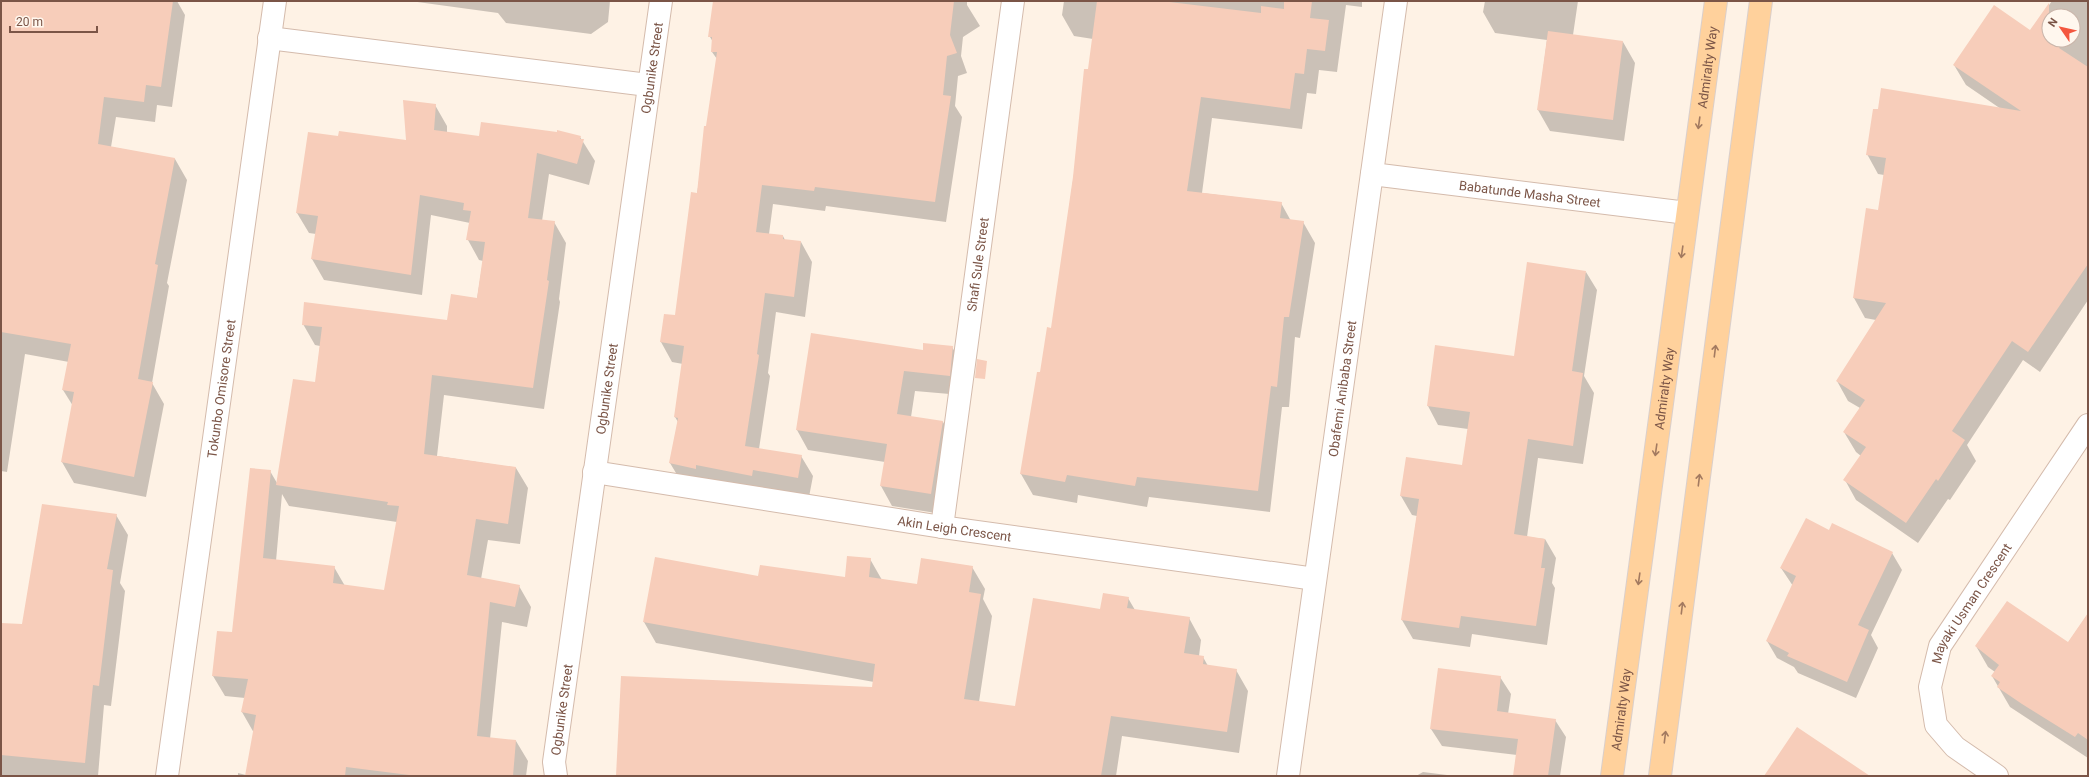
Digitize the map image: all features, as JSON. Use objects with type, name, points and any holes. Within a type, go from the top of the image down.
[{"type":"main road","name":"Admiralty Way","points":[[1612,776],[1716,1]]},
{"type":"main road","points":[[1660,776],[1761,1]]},
{"type":"street","name":"Tokunbo Omisore Street","points":[[167,776],[275,1]]},
{"type":"street","name":"Ogbunike Street","points":[[556,776],[554,762],[661,1]]},
{"type":"street","name":"Shafi Sule Street","points":[[942,527],[1013,1]]},
{"type":"street","name":"Obafemi Anibaba Street","points":[[1288,776],[1396,1]]},
{"type":"street","points":[[269,38],[648,85]]},
{"type":"street","name":"Babatunde Masha Street","points":[[1372,174],[1687,213]]},
{"type":"street","name":"Mayaki Usman Crescent","points":[[1997,776],[1955,747],[1936,725],[1930,687],[1940,646],[2088,425]]},
{"type":"street","name":"Akin Leigh Crescent","points":[[594,472],[942,527],[1316,580]]},
{"type":"building","points":[[1,1],[173,1],[161,87],[146,85],[144,102],[104,97],[98,144],[175,158],[155,264],[158,265],[138,379],[153,382],[134,477],[61,462],[74,392],[62,390],[71,344],[1,332]]},
{"type":"building","points":[[713,1],[954,1],[950,35],[957,53],[947,56],[943,95],[951,96],[935,202],[815,187],[814,191],[762,185],[756,232],[783,235],[783,239],[801,241],[794,297],[765,293],[757,354],[759,355],[745,446],[802,455],[798,478],[753,470],[752,476],[696,465],[696,469],[669,463],[678,418],[674,417],[684,346],[660,342],[664,314],[675,315],[691,192],[697,193],[704,126],[706,126],[717,52],[711,52],[712,37],[708,37]]},
{"type":"building","points":[[1097,1],[1161,1],[1261,13],[1261,6],[1284,9],[1284,1],[1312,1],[1310,18],[1329,20],[1325,51],[1307,49],[1304,74],[1295,73],[1290,109],[1201,97],[1187,191],[1282,202],[1280,218],[1304,221],[1289,317],[1284,317],[1277,387],[1271,386],[1258,491],[1137,477],[1135,486],[1067,475],[1065,482],[1020,474],[1037,372],[1040,372],[1047,327],[1051,328],[1073,177],[1084,69],[1088,69]]},
{"type":"building","points":[[1994,5],[2030,30],[2041,14],[2041,48],[2059,48],[2088,67],[2088,264],[2028,352],[2012,341],[1952,431],[1965,440],[1938,481],[1936,479],[1906,523],[1843,480],[1866,447],[1843,432],[1865,400],[1836,381],[1886,303],[1853,298],[1866,208],[1878,210],[1886,158],[1866,155],[1873,109],[1878,109],[1881,88],[2021,111],[1953,65]]},
{"type":"building","points":[[1548,31],[1623,41],[1613,120],[1537,110]]},
{"type":"building","points":[[403,100],[436,104],[434,130],[479,136],[481,122],[557,132],[557,130],[581,136],[580,139],[584,139],[577,164],[537,153],[528,218],[555,221],[547,280],[549,281],[533,388],[432,375],[424,454],[516,467],[508,524],[476,519],[467,575],[520,585],[515,607],[490,602],[477,736],[516,740],[513,776],[417,776],[346,767],[345,776],[245,776],[256,715],[241,712],[248,679],[212,676],[217,631],[232,632],[250,468],[271,470],[263,558],[335,566],[333,583],[384,590],[399,506],[387,505],[388,502],[276,485],[293,379],[315,382],[322,327],[302,325],[304,302],[447,320],[451,294],[477,298],[485,242],[466,240],[471,211],[463,210],[464,203],[420,195],[411,275],[311,259],[318,216],[296,213],[308,132],[338,136],[339,131],[406,140]]},
{"type":"building","points":[[1527,262],[1586,271],[1572,371],[1583,373],[1573,446],[1528,439],[1514,534],[1545,539],[1541,568],[1545,568],[1536,626],[1461,616],[1459,628],[1401,620],[1419,499],[1400,496],[1406,457],[1462,465],[1470,412],[1427,406],[1435,345],[1514,356]]},
{"type":"building","points":[[811,333],[923,350],[923,343],[953,346],[950,376],[904,371],[897,414],[943,421],[931,494],[880,486],[887,444],[796,430]]},
{"type":"building","points":[[977,359],[987,361],[985,379],[975,378]]},
{"type":"building","points":[[42,504],[117,514],[107,569],[113,570],[99,686],[93,685],[85,763],[1,755],[1,623],[22,624]]},
{"type":"building","points":[[1806,518],[1829,530],[1832,523],[1893,552],[1858,625],[1869,630],[1847,682],[1787,656],[1789,653],[1766,641],[1796,576],[1780,568]]},
{"type":"building","points":[[847,556],[871,558],[869,577],[917,584],[921,558],[973,566],[969,592],[981,594],[964,699],[1015,706],[1033,598],[1100,609],[1103,593],[1129,597],[1127,608],[1190,617],[1184,653],[1204,656],[1203,664],[1237,669],[1227,732],[1111,716],[1101,776],[616,776],[621,676],[872,687],[875,664],[643,622],[655,557],[758,576],[760,565],[845,577]]},
{"type":"building","points":[[2007,601],[2068,642],[2088,613],[2088,740],[2078,733],[2075,737],[1997,687],[2000,682],[1991,676],[1999,665],[1975,646]]},
{"type":"building","points":[[1438,668],[1501,676],[1497,711],[1556,719],[1548,776],[1513,776],[1518,739],[1430,729]]},
{"type":"building","points":[[1797,727],[1870,776],[1764,776]]}]
